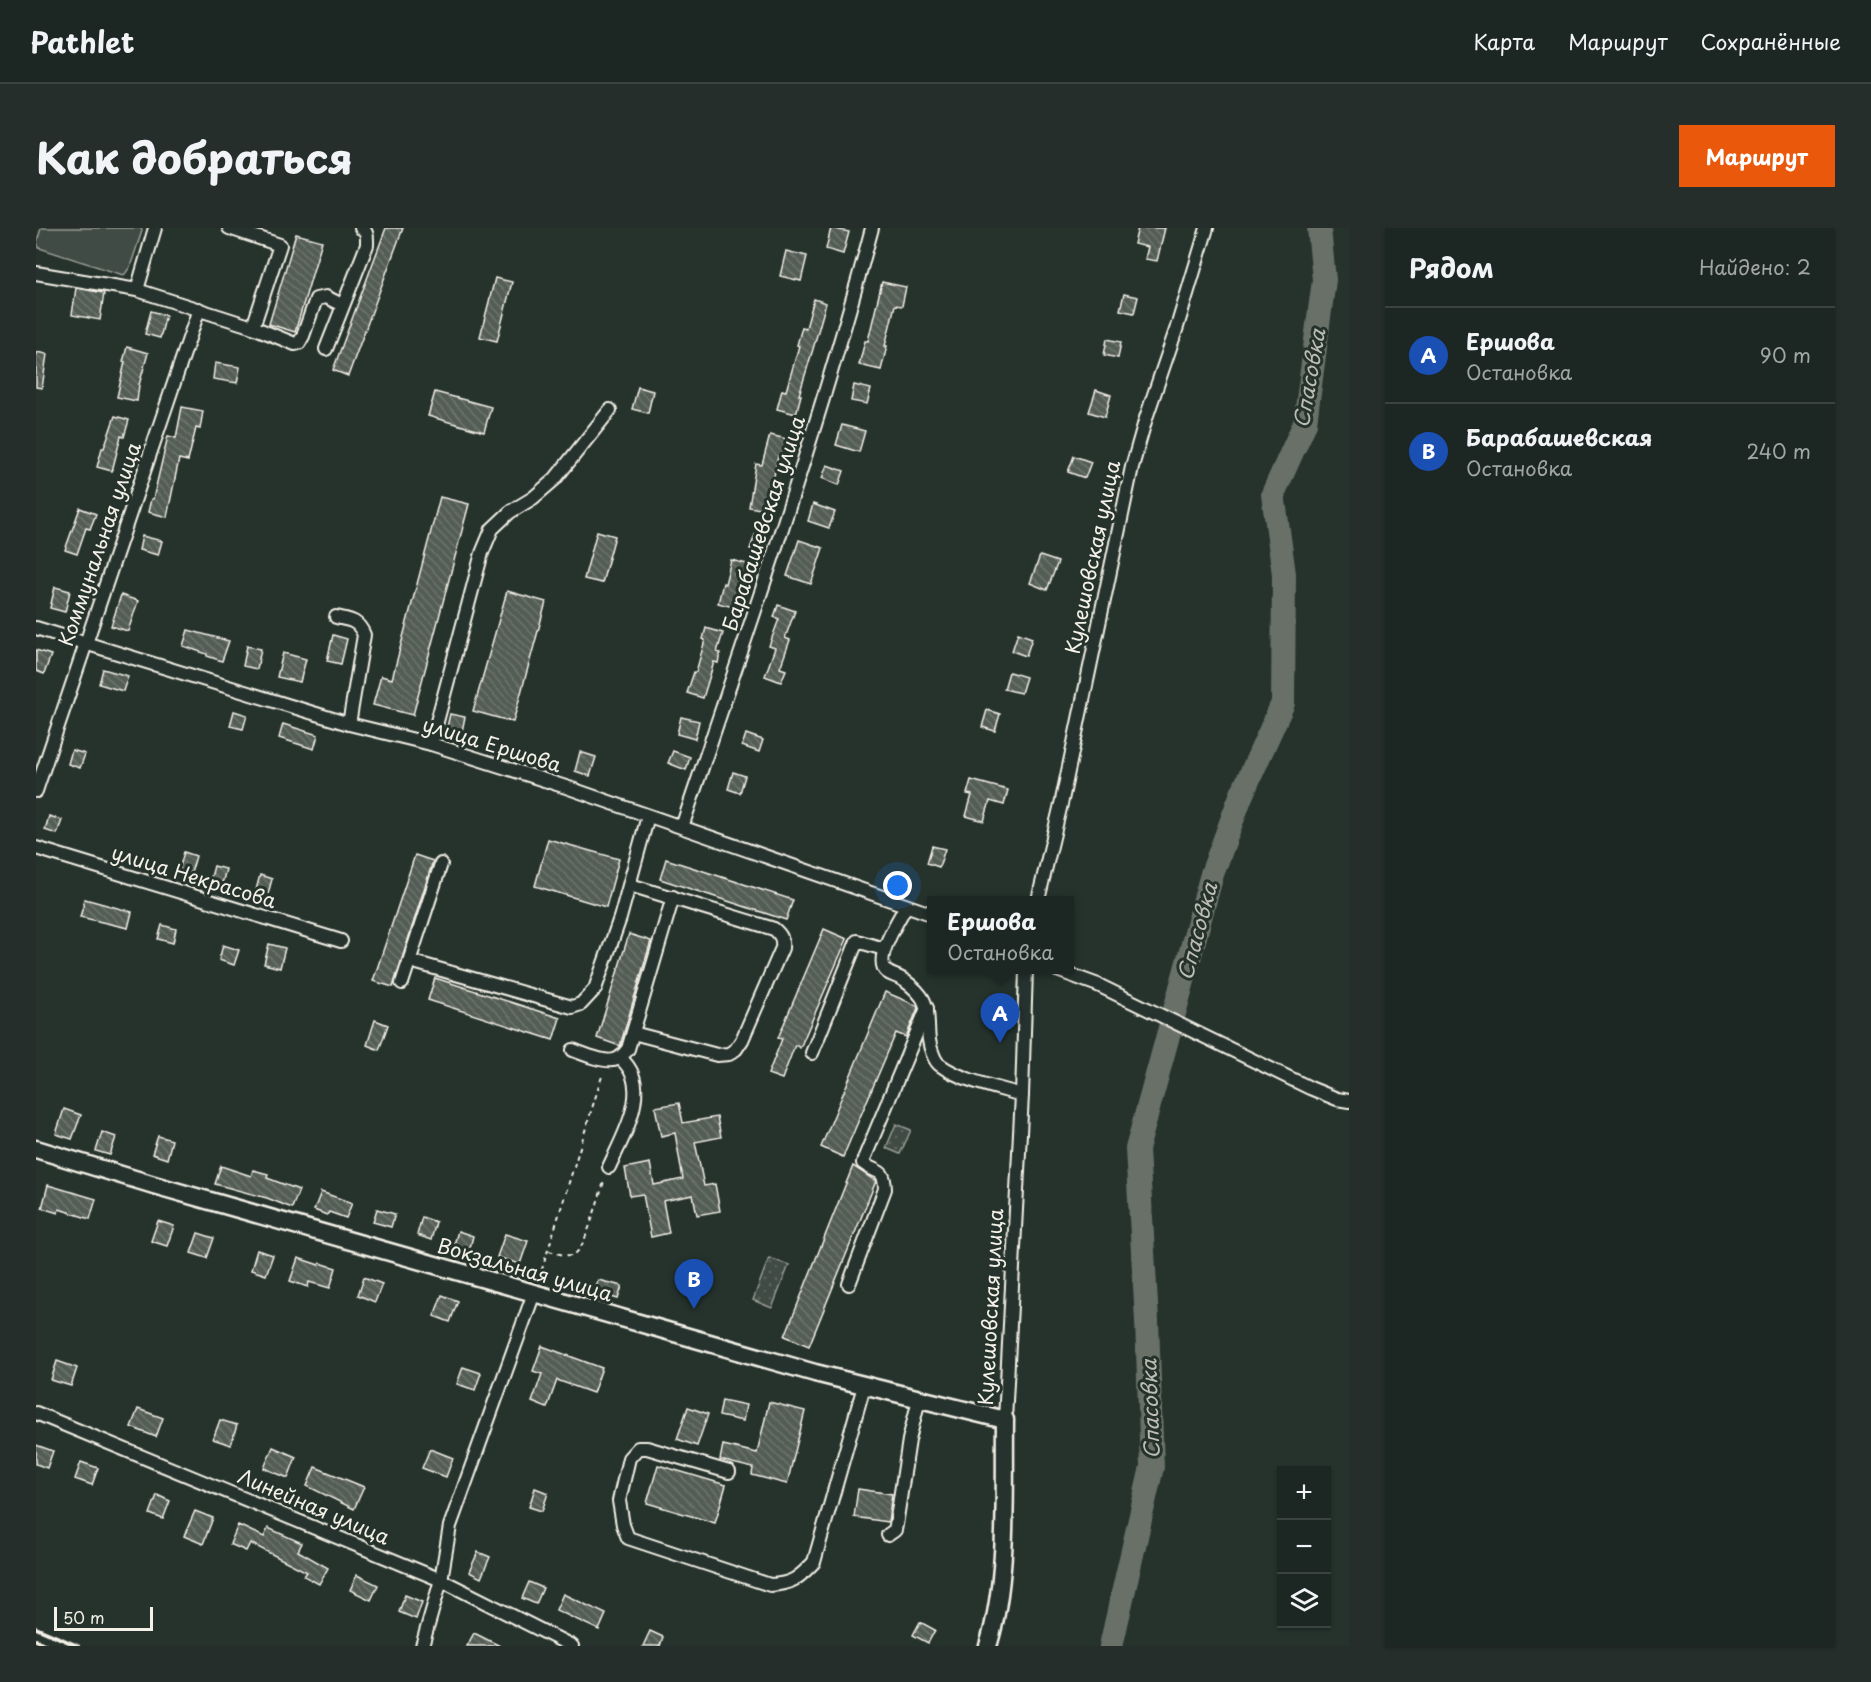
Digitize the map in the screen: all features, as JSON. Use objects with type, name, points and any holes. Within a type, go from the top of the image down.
[{"type":"main road","name":"Вокзальная улица","points":[[36,1149],[864,1386],[1005,1420]]},
{"type":"main road","name":"Кулешовская улица","points":[[988,1646],[1002,1558],[1005,1420]]},
{"type":"street","points":[[137,290],[156,228]]},
{"type":"street","points":[[229,228],[280,244],[253,327]]},
{"type":"street","points":[[326,349],[367,245],[368,236],[361,228]]},
{"type":"street","name":"Барабашевская улица","points":[[682,827],[793,496],[872,228]]},
{"type":"street","name":"Кулешовская улица","points":[[1039,896],[1062,800],[1132,467],[1207,228]]},
{"type":"street","points":[[36,273],[137,290],[253,327],[289,342],[299,342],[303,336],[316,298],[326,297],[342,305]]},
{"type":"street","name":"Коммунальная улица","points":[[36,791],[199,309]]},
{"type":"street","points":[[431,744],[482,553],[492,529],[510,512],[533,498],[555,479],[610,410]]},
{"type":"street","points":[[336,617],[352,621],[360,626],[364,635],[349,724]]},
{"type":"street","name":"улица Ершова","points":[[36,628],[349,724],[431,744],[569,788],[927,913]]},
{"type":"street","points":[[410,961],[572,1007],[581,1004],[595,989],[630,885],[648,816]]},
{"type":"street","name":"улица Некрасова","points":[[36,848],[341,941]]},
{"type":"street","points":[[402,983],[441,864]]},
{"type":"street","points":[[630,885],[774,929],[783,941],[749,1027],[736,1049],[729,1054],[717,1055],[633,1033]]},
{"type":"street","points":[[613,1059],[628,1049],[673,897]]},
{"type":"street","points":[[906,906],[884,949],[882,967],[888,973],[902,979],[921,995],[927,1008],[929,1044],[938,1064],[982,1084],[1022,1095]]},
{"type":"street","points":[[812,1053],[857,941],[884,949]]},
{"type":"street","name":"Кулешовская улица","points":[[1005,1420],[1022,1095],[1026,974]]},
{"type":"street","points":[[1069,974],[1310,1089],[1349,1101]]},
{"type":"street","points":[[849,1284],[885,1189],[884,1178],[879,1171],[863,1162],[864,1158],[927,1008]]},
{"type":"street","points":[[573,1050],[626,1063],[633,1074],[635,1095],[630,1118],[609,1167]]},
{"type":"street","points":[[422,1646],[441,1580],[450,1526],[534,1293]]},
{"type":"street","points":[[729,1472],[647,1448],[638,1448],[629,1458],[619,1501],[628,1538],[770,1585],[786,1584],[803,1574],[814,1562],[864,1386]]},
{"type":"street","points":[[888,1535],[895,1530],[909,1440],[919,1399]]},
{"type":"street","name":"Линейная улица","points":[[36,1413],[441,1580],[572,1646]]},
{"type":"path","points":[[534,1293],[613,1059]]},
{"type":"path","points":[[548,1251],[569,1256],[576,1253],[583,1242],[609,1167]]},
{"type":"shaded area","points":[[41,228],[141,228],[142,231],[130,267],[123,275],[39,248],[37,242]]},
{"type":"shaded area","points":[[896,1124],[911,1130],[900,1154],[886,1148]]},
{"type":"shaded area","points":[[769,1258],[789,1265],[772,1308],[753,1300]]},
{"type":"building","points":[[386,228],[403,228],[348,376],[333,370]]},
{"type":"building","points":[[831,228],[849,232],[843,254],[826,249]]},
{"type":"building","points":[[1138,228],[1165,228],[1157,261],[1145,259],[1148,247],[1134,244]]},
{"type":"building","points":[[296,234],[322,241],[295,332],[269,324]]},
{"type":"building","points":[[786,251],[807,256],[801,281],[780,276]]},
{"type":"building","points":[[495,278],[512,282],[497,341],[480,337]]},
{"type":"building","points":[[882,282],[906,287],[902,306],[895,305],[881,370],[859,365],[865,341],[868,341]]},
{"type":"building","points":[[76,288],[104,293],[100,320],[72,315]]},
{"type":"building","points":[[1124,294],[1138,297],[1134,313],[1120,310]]},
{"type":"building","points":[[814,299],[826,303],[799,395],[801,395],[796,414],[777,409],[782,390],[786,391],[802,327],[806,328]]},
{"type":"building","points":[[151,311],[166,315],[160,338],[145,334]]},
{"type":"building","points":[[1107,339],[1121,342],[1118,358],[1104,355]]},
{"type":"building","points":[[127,347],[148,353],[137,401],[117,397]]},
{"type":"building","points":[[36,352],[47,354],[42,388],[36,387]]},
{"type":"building","points":[[215,363],[240,367],[237,383],[213,379]]},
{"type":"building","points":[[854,385],[871,389],[867,404],[851,401]]},
{"type":"building","points":[[638,387],[653,391],[648,413],[632,409]]},
{"type":"building","points":[[1096,390],[1111,395],[1105,417],[1089,412]]},
{"type":"building","points":[[435,392],[491,407],[484,432],[428,416]]},
{"type":"building","points":[[182,407],[203,411],[200,429],[196,428],[188,461],[179,459],[167,517],[148,512],[168,436],[176,438]]},
{"type":"building","points":[[115,416],[129,420],[124,437],[121,436],[112,471],[97,467]]},
{"type":"building","points":[[842,425],[865,431],[859,452],[836,445]]},
{"type":"building","points":[[770,435],[791,440],[786,458],[778,456],[770,496],[774,497],[771,511],[749,507],[756,464],[762,465]]},
{"type":"building","points":[[1074,456],[1091,462],[1085,478],[1068,472]]},
{"type":"building","points":[[827,465],[844,471],[839,485],[822,478]]},
{"type":"building","points":[[440,497],[469,504],[413,715],[373,705],[381,676],[392,679]]},
{"type":"building","points":[[813,504],[835,512],[829,528],[808,521]]},
{"type":"building","points":[[80,508],[96,514],[90,529],[86,528],[77,554],[65,550]]},
{"type":"building","points":[[597,531],[615,536],[602,583],[584,579]]},
{"type":"building","points":[[755,535],[767,539],[763,553],[750,549]]},
{"type":"building","points":[[142,536],[162,541],[158,555],[139,550]]},
{"type":"building","points":[[799,540],[823,548],[811,584],[787,576]]},
{"type":"building","points":[[1040,556],[1058,562],[1047,590],[1030,583]]},
{"type":"building","points":[[731,560],[751,565],[737,608],[718,603]]},
{"type":"building","points":[[55,587],[70,591],[65,612],[50,608]]},
{"type":"building","points":[[507,591],[546,602],[513,722],[473,711]]},
{"type":"building","points":[[121,595],[138,601],[128,631],[111,626]]},
{"type":"building","points":[[778,605],[795,611],[785,638],[790,640],[780,668],[786,670],[781,682],[765,676],[775,648],[769,646],[779,619],[774,617]]},
{"type":"building","points":[[706,628],[723,633],[717,652],[720,653],[718,663],[714,662],[703,698],[687,693],[694,672],[696,672]]},
{"type":"building","points":[[188,630],[229,641],[222,661],[183,646]]},
{"type":"building","points":[[1018,633],[1032,638],[1026,656],[1012,651]]},
{"type":"building","points":[[333,635],[347,639],[341,664],[327,661]]},
{"type":"building","points":[[247,646],[261,649],[257,669],[243,666]]},
{"type":"building","points":[[36,650],[51,655],[44,674],[36,671]]},
{"type":"building","points":[[283,653],[306,659],[300,682],[277,677]]},
{"type":"building","points":[[103,669],[128,676],[123,691],[99,684]]},
{"type":"building","points":[[1009,672],[1026,677],[1021,693],[1004,689]]},
{"type":"building","points":[[987,710],[1000,714],[995,731],[982,727]]},
{"type":"building","points":[[234,711],[247,715],[243,729],[230,726]]},
{"type":"building","points":[[450,714],[465,717],[462,731],[447,727]]},
{"type":"building","points":[[681,717],[699,721],[695,739],[677,734]]},
{"type":"building","points":[[283,724],[318,735],[314,749],[279,738]]},
{"type":"building","points":[[746,734],[763,740],[759,752],[742,746]]},
{"type":"building","points":[[72,750],[85,754],[80,768],[68,764]]},
{"type":"building","points":[[673,751],[690,757],[686,770],[668,763]]},
{"type":"building","points":[[580,752],[596,757],[590,776],[575,771]]},
{"type":"building","points":[[733,772],[745,776],[740,793],[728,789]]},
{"type":"building","points":[[971,780],[1008,790],[1004,805],[990,801],[984,821],[966,816],[972,795],[967,794]]},
{"type":"building","points":[[49,816],[62,820],[57,834],[45,830]]},
{"type":"building","points":[[548,839],[619,859],[606,907],[535,886]]},
{"type":"building","points":[[932,846],[945,849],[939,867],[927,863]]},
{"type":"building","points":[[184,852],[196,856],[191,873],[179,870]]},
{"type":"building","points":[[415,855],[433,861],[393,987],[373,981]]},
{"type":"building","points":[[666,859],[793,900],[786,920],[660,879]]},
{"type":"building","points":[[214,866],[226,869],[222,884],[210,881]]},
{"type":"building","points":[[260,875],[272,879],[268,894],[256,890]]},
{"type":"building","points":[[85,899],[132,912],[128,928],[80,917]]},
{"type":"building","points":[[162,925],[176,929],[173,943],[158,939]]},
{"type":"building","points":[[824,929],[847,939],[800,1048],[795,1045],[782,1079],[768,1074],[782,1039],[778,1038]]},
{"type":"building","points":[[629,934],[651,941],[620,1046],[597,1038]]},
{"type":"building","points":[[269,944],[285,948],[280,968],[264,964]]},
{"type":"building","points":[[223,945],[239,950],[234,965],[219,960]]},
{"type":"building","points":[[435,978],[560,1018],[553,1040],[428,1000]]},
{"type":"building","points":[[885,992],[916,1005],[918,1008],[906,1037],[896,1033],[843,1157],[821,1147]]},
{"type":"building","points":[[375,1020],[388,1025],[379,1050],[367,1045]]},
{"type":"building","points":[[679,1103],[683,1123],[717,1117],[721,1137],[695,1142],[704,1186],[715,1184],[720,1211],[697,1215],[693,1195],[663,1201],[669,1233],[651,1237],[643,1194],[630,1196],[625,1168],[650,1163],[654,1185],[683,1179],[675,1133],[661,1136],[655,1107]]},
{"type":"building","points":[[64,1109],[81,1115],[72,1139],[56,1134]]},
{"type":"building","points":[[102,1132],[116,1137],[110,1155],[96,1151]]},
{"type":"building","points":[[158,1136],[172,1140],[167,1159],[152,1154]]},
{"type":"building","points":[[221,1166],[251,1176],[253,1170],[268,1174],[267,1178],[299,1190],[292,1208],[267,1198],[215,1184]]},
{"type":"building","points":[[853,1166],[876,1181],[809,1346],[785,1336]]},
{"type":"building","points":[[48,1185],[96,1199],[90,1219],[59,1209],[58,1213],[42,1208]]},
{"type":"building","points":[[321,1192],[352,1203],[346,1218],[314,1210]]},
{"type":"building","points":[[377,1209],[395,1214],[391,1227],[373,1222]]},
{"type":"building","points":[[422,1217],[436,1222],[431,1240],[417,1235]]},
{"type":"building","points":[[158,1221],[174,1226],[167,1246],[151,1241]]},
{"type":"building","points":[[458,1231],[473,1236],[469,1252],[453,1248]]},
{"type":"building","points":[[198,1233],[214,1238],[207,1258],[191,1253]]},
{"type":"building","points":[[505,1234],[528,1241],[520,1264],[497,1257]]},
{"type":"building","points":[[257,1250],[273,1255],[266,1275],[251,1270]]},
{"type":"building","points":[[298,1258],[336,1268],[330,1288],[309,1282],[308,1287],[290,1281]]},
{"type":"building","points":[[364,1277],[382,1284],[375,1302],[358,1295]]},
{"type":"building","points":[[598,1280],[622,1286],[618,1299],[595,1292]]},
{"type":"building","points":[[442,1295],[458,1301],[450,1322],[434,1316]]},
{"type":"building","points":[[542,1346],[602,1368],[593,1393],[557,1380],[547,1408],[532,1402],[542,1374],[533,1371]]},
{"type":"building","points":[[57,1361],[77,1368],[71,1386],[51,1380]]},
{"type":"building","points":[[463,1367],[481,1373],[475,1390],[457,1384]]},
{"type":"building","points":[[722,1400],[746,1405],[743,1421],[719,1416]]},
{"type":"building","points":[[769,1402],[805,1411],[787,1484],[752,1475],[753,1468],[720,1460],[723,1445],[757,1453]]},
{"type":"building","points":[[688,1407],[708,1414],[697,1446],[677,1439]]},
{"type":"building","points":[[138,1409],[163,1418],[156,1437],[131,1427]]},
{"type":"building","points":[[220,1420],[237,1425],[231,1445],[213,1439]]},
{"type":"building","points":[[36,1445],[53,1451],[47,1468],[36,1464]]},
{"type":"building","points":[[273,1447],[296,1457],[288,1478],[264,1468]]},
{"type":"building","points":[[430,1449],[453,1458],[446,1477],[422,1468]]},
{"type":"building","points":[[81,1462],[98,1468],[92,1485],[75,1479]]},
{"type":"building","points":[[658,1465],[726,1485],[715,1523],[647,1503]]},
{"type":"building","points":[[315,1467],[364,1487],[354,1509],[307,1486]]},
{"type":"building","points":[[535,1488],[548,1493],[542,1511],[529,1507]]},
{"type":"building","points":[[858,1489],[892,1494],[888,1522],[854,1517]]},
{"type":"building","points":[[157,1495],[170,1501],[163,1519],[150,1514]]},
{"type":"building","points":[[195,1511],[213,1518],[203,1544],[184,1536]]},
{"type":"building","points":[[238,1525],[264,1537],[268,1528],[302,1543],[298,1551],[328,1568],[319,1584],[304,1576],[307,1572],[250,1543],[246,1551],[230,1544]]},
{"type":"building","points":[[478,1552],[490,1557],[481,1578],[469,1572]]},
{"type":"building","points":[[357,1575],[378,1585],[371,1600],[350,1590]]},
{"type":"building","points":[[529,1582],[543,1588],[536,1604],[522,1598]]},
{"type":"building","points":[[563,1594],[606,1614],[599,1630],[556,1610]]},
{"type":"building","points":[[405,1595],[422,1602],[416,1619],[399,1612]]},
{"type":"building","points":[[920,1622],[935,1630],[928,1643],[913,1635]]},
{"type":"building","points":[[650,1631],[663,1637],[660,1646],[643,1646]]},
{"type":"building","points":[[474,1633],[500,1646],[467,1646]]},
{"type":"waterway","name":"Спасовка","points":[[1111,1646],[1152,1467],[1147,1321],[1137,1149],[1212,874],[1241,796],[1283,703],[1284,574],[1273,494],[1305,423],[1324,280],[1319,228]]},
{"type":"railway","points":[[36,1628],[78,1646]]},
{"type":"railway","points":[[36,1640],[48,1646]]},
{"type":"place","name":"Ершова","points":[[1000,1043]]},
{"type":"place","name":"Барабашевская","points":[[694,1309]]}]
